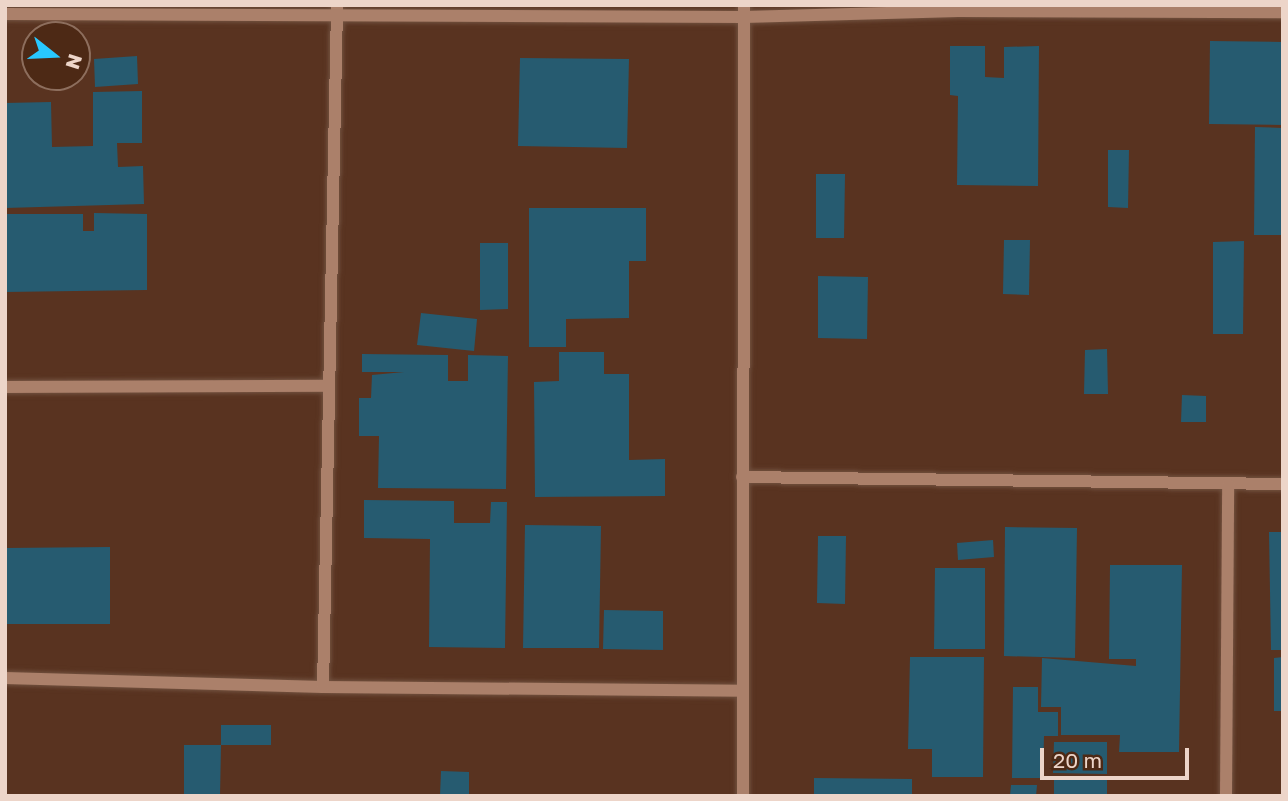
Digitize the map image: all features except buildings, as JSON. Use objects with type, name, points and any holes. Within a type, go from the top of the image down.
[{"type":"street","points":[[5,14],[958,8],[1283,12]]},
{"type":"street","points":[[323,687],[337,10]]},
{"type":"street","points":[[743,796],[744,11]]},
{"type":"street","points":[[5,387],[328,386]]},
{"type":"street","points":[[742,477],[1283,484]]},
{"type":"street","points":[[1226,796],[1228,485]]},
{"type":"street","points":[[5,678],[323,687],[743,691]]}]
